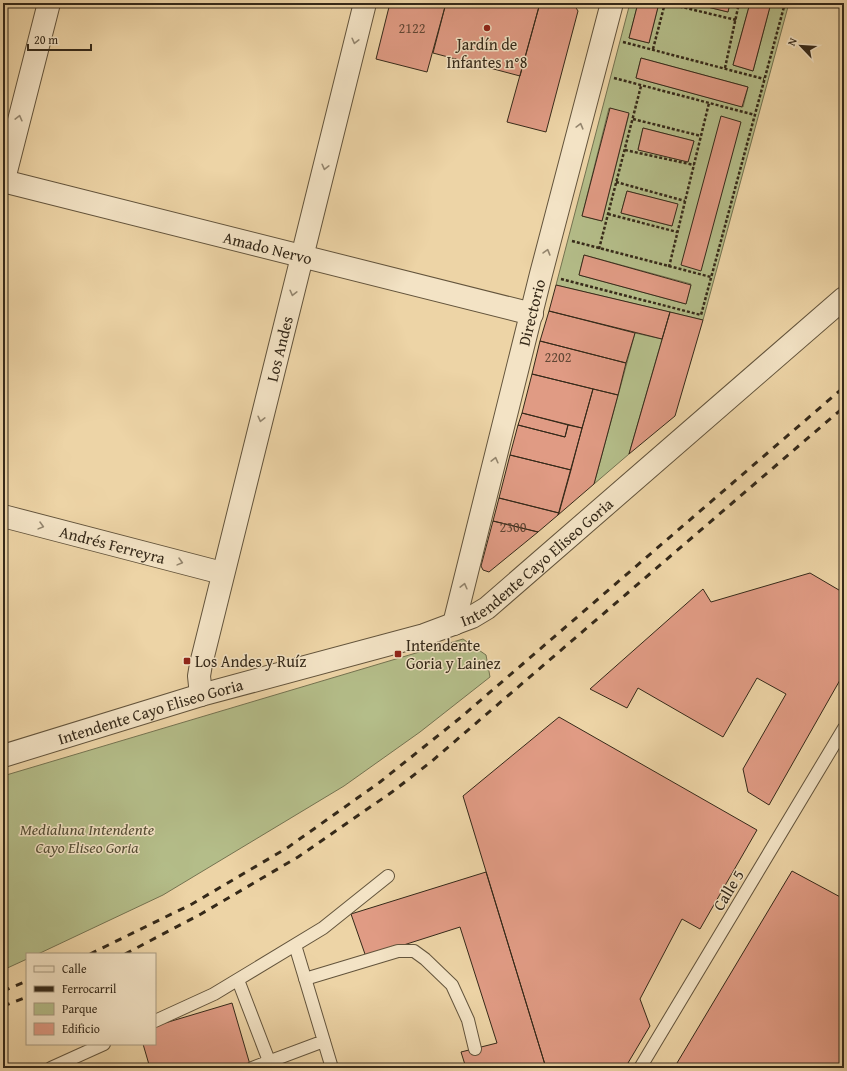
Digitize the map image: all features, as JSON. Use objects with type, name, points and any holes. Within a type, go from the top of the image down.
[{"type":"street","points":[[3,182],[49,3]]},
{"type":"street","name":"Los Andes","points":[[201,695],[199,676],[201,664],[222,573],[303,257],[364,3]]},
{"type":"street","name":"Directorio","points":[[454,624],[541,274],[612,3]]},
{"type":"street","name":"Amado Nervo","points":[[3,182],[532,314]]},
{"type":"street","name":"Intendente Cayo Eliseo Goria","points":[[3,756],[201,695],[424,635],[472,617],[487,608],[844,298]]},
{"type":"street","name":"Andrés Ferreyra","points":[[3,516],[222,573]]},
{"type":"lane","name":"Calle 5","points":[[640,1068],[844,728]]},
{"type":"lane","points":[[156,1021],[214,994],[323,928],[388,876]]},
{"type":"lane","points":[[295,945],[332,1068]]},
{"type":"lane","points":[[305,979],[398,951],[414,951],[425,959],[452,985],[468,1020],[475,1049]]},
{"type":"lane","points":[[238,980],[256,1022],[269,1061]]},
{"type":"lane","points":[[252,1068],[324,1041]]},
{"type":"lane","points":[[51,1068],[102,1045]]},
{"type":"path","points":[[653,49],[665,3],[736,20]]},
{"type":"path","points":[[725,68],[739,3]]},
{"type":"path","points":[[541,274],[701,315],[785,3]]},
{"type":"path","points":[[604,38],[653,49],[764,79]]},
{"type":"path","points":[[594,73],[755,115]]},
{"type":"path","points":[[599,249],[641,86]]},
{"type":"path","points":[[669,267],[709,103]]},
{"type":"path","points":[[633,119],[701,136]]},
{"type":"path","points":[[625,150],[694,165]]},
{"type":"path","points":[[616,182],[685,201]]},
{"type":"path","points":[[608,214],[677,232]]},
{"type":"path","points":[[552,236],[711,277]]},
{"type":"green space","points":[[630,3],[638,3],[629,38],[649,43],[659,3],[691,3],[728,12],[730,3],[750,3],[733,65],[753,71],[771,3],[789,3],[703,320],[556,285]],"holes":[[[641,58],[748,87],[743,107],[636,78]],[[609,108],[629,114],[602,221],[582,216]],[[643,128],[694,141],[688,162],[638,149]],[[627,191],[677,204],[672,226],[621,213]],[[584,255],[691,284],[686,304],[579,275]]]},
{"type":"green space","points":[[635,333],[662,339],[629,454],[594,484]]},
{"type":"green space","name":"Medialuna Intendente Cayo Eliseo Goria","points":[[463,639],[486,655],[490,677],[420,732],[344,786],[163,895],[40,953],[26,953],[26,959],[3,970],[3,776]]},
{"type":"building","points":[[390,3],[446,3],[427,72],[376,59]]},
{"type":"building","name":"Jardín de Infantes n°8","points":[[446,3],[540,3],[520,76],[433,53]]},
{"type":"building","points":[[540,3],[573,3],[578,11],[546,132],[507,122]]},
{"type":"building","points":[[638,3],[659,3],[649,43],[629,38]]},
{"type":"building","points":[[691,3],[730,3],[728,12]]},
{"type":"building","points":[[750,3],[771,3],[753,71],[733,65]]},
{"type":"building","points":[[641,58],[748,87],[742,107],[636,78]]},
{"type":"building","points":[[610,108],[629,113],[602,221],[582,216]]},
{"type":"building","points":[[721,116],[741,122],[701,271],[681,265]]},
{"type":"building","points":[[643,128],[694,141],[688,162],[638,150]]},
{"type":"building","points":[[627,191],[678,204],[672,226],[621,213]]},
{"type":"building","points":[[584,255],[691,285],[686,304],[579,275]]},
{"type":"building","points":[[556,285],[670,312],[662,339],[549,311]]},
{"type":"building","points":[[549,311],[635,333],[626,363],[540,341]]},
{"type":"building","points":[[670,312],[703,320],[675,416],[629,454]]},
{"type":"building","points":[[540,341],[626,363],[618,395],[532,374]]},
{"type":"building","points":[[532,374],[593,389],[582,428],[522,413]]},
{"type":"building","points":[[593,389],[618,395],[594,484],[558,515]]},
{"type":"building","points":[[522,413],[568,425],[565,437],[518,425]]},
{"type":"building","points":[[518,425],[565,437],[568,425],[582,428],[571,470],[510,455]]},
{"type":"building","points":[[510,455],[571,470],[559,513],[499,498]]},
{"type":"building","points":[[499,498],[559,513],[538,532],[493,521]]},
{"type":"building","points":[[493,521],[538,532],[489,572],[483,570],[481,566]]},
{"type":"building","points":[[810,573],[844,593],[844,673],[769,805],[748,792],[743,769],[786,694],[757,678],[723,737],[638,688],[627,708],[590,689],[703,589],[711,602]]},
{"type":"building","points":[[559,717],[757,830],[700,929],[682,919],[640,999],[650,1026],[625,1068],[546,1068],[463,796]]},
{"type":"building","points":[[792,871],[844,899],[844,1068],[674,1068]]},
{"type":"building","points":[[486,872],[546,1068],[466,1068],[461,1052],[497,1043],[460,927],[366,957],[351,914]]},
{"type":"building","points":[[232,1003],[251,1068],[150,1068],[143,1045],[156,1045],[156,1026]]},
{"type":"railway","points":[[92,953],[192,904],[287,848],[380,782],[460,718],[844,387]]},
{"type":"railway","points":[[127,953],[201,914],[298,857],[392,792],[432,761],[844,407]]},
{"type":"railway","points":[[3,991],[26,981]]},
{"type":"railway","points":[[3,1006],[26,997]]},
{"type":"place","name":"Jardín de Infantes n°8","points":[[487,28]]},
{"type":"place","name":"Intendente Goria y Lainez","points":[[398,654]]},
{"type":"place","name":"Los Andes y Ruíz","points":[[187,661]]}]
